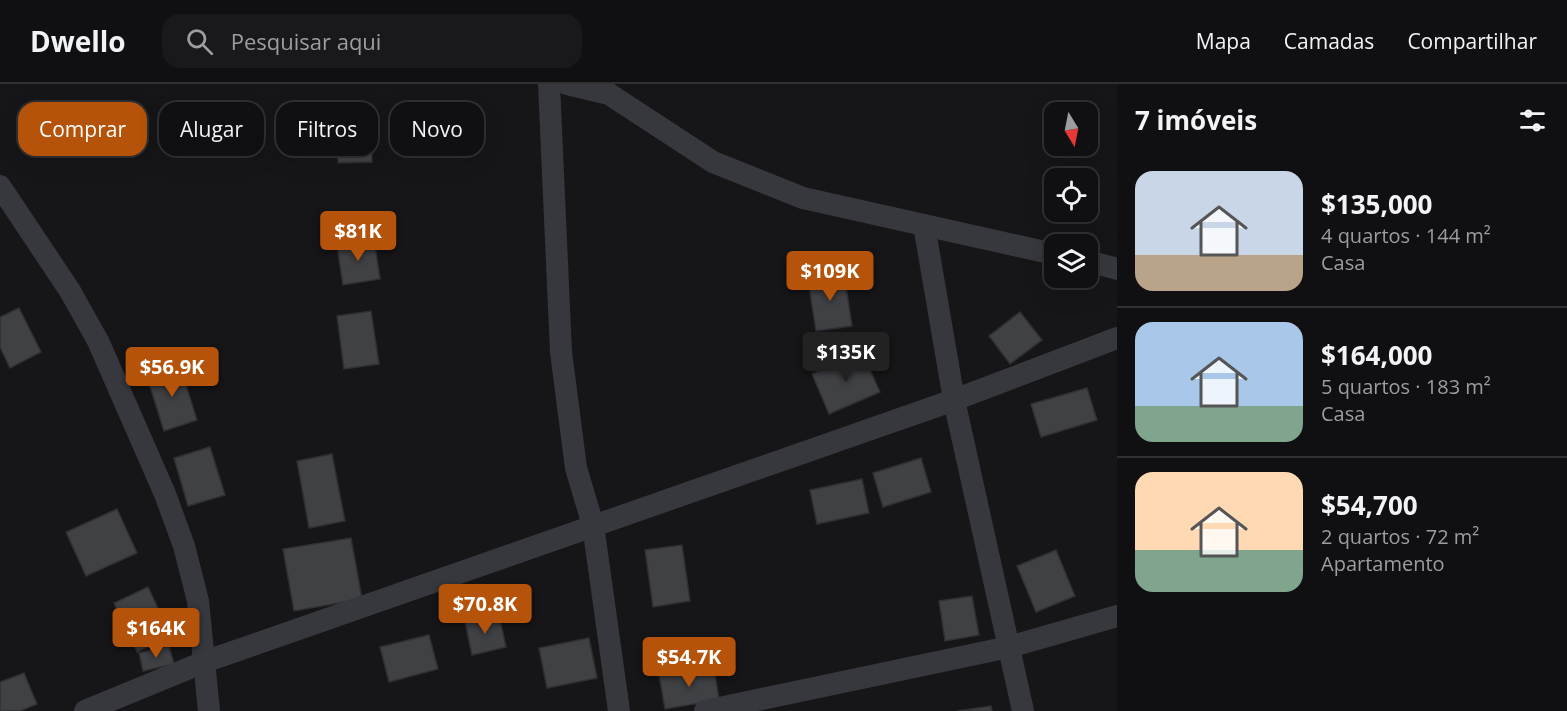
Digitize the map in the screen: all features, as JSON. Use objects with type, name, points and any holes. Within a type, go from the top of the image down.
[{"type":"street","points":[[549,84],[561,352],[576,468],[593,525],[619,711]]},
{"type":"street","points":[[567,84],[609,94],[713,162],[803,198],[1044,252]]},
{"type":"street","points":[[0,186],[70,291],[98,341],[165,494],[184,546],[198,601],[209,711]]},
{"type":"street","points":[[924,225],[954,399],[1023,711]]},
{"type":"street","points":[[1098,264],[1117,269]]},
{"type":"street","points":[[85,711],[204,662],[954,399],[1117,338]]},
{"type":"street","points":[[705,711],[1009,647],[1117,616]]},
{"type":"building","points":[[338,156],[372,156],[372,162],[338,163]]},
{"type":"building","points":[[374,239],[380,279],[343,285],[337,245]]},
{"type":"building","points":[[844,273],[852,326],[816,331],[808,279]]},
{"type":"building","points":[[19,308],[41,352],[10,368],[0,347],[0,317]]},
{"type":"building","points":[[371,311],[379,364],[344,369],[337,316]]},
{"type":"building","points":[[1020,312],[1042,340],[1010,364],[989,336]]},
{"type":"building","points":[[862,352],[880,392],[829,414],[812,374]]},
{"type":"building","points":[[180,366],[197,420],[164,431],[147,377]]},
{"type":"building","points":[[1087,388],[1097,420],[1041,437],[1031,404]]},
{"type":"building","points":[[210,447],[225,495],[188,506],[174,458]]},
{"type":"building","points":[[332,454],[345,521],[309,528],[297,461]]},
{"type":"building","points":[[921,458],[931,492],[883,507],[873,473]]},
{"type":"building","points":[[862,479],[869,513],[817,524],[810,490]]},
{"type":"building","points":[[117,509],[137,553],[86,576],[66,532]]},
{"type":"building","points":[[351,538],[362,599],[294,611],[283,549]]},
{"type":"building","points":[[682,545],[690,601],[653,607],[645,550]]},
{"type":"building","points":[[1056,550],[1075,596],[1036,612],[1017,566]]},
{"type":"building","points":[[148,587],[171,636],[137,652],[114,603]]},
{"type":"building","points":[[972,596],[979,635],[945,641],[939,601]]},
{"type":"building","points":[[499,615],[506,647],[472,655],[465,622]]},
{"type":"building","points":[[429,635],[438,669],[389,682],[380,647]]},
{"type":"building","points":[[589,638],[597,678],[547,688],[539,648]]},
{"type":"building","points":[[169,646],[174,664],[143,671],[139,653]]},
{"type":"building","points":[[714,667],[719,700],[665,709],[659,675]]},
{"type":"building","points":[[24,673],[37,704],[20,711],[0,711],[0,682]]},
{"type":"building","points":[[991,706],[992,711],[957,711]]}]
